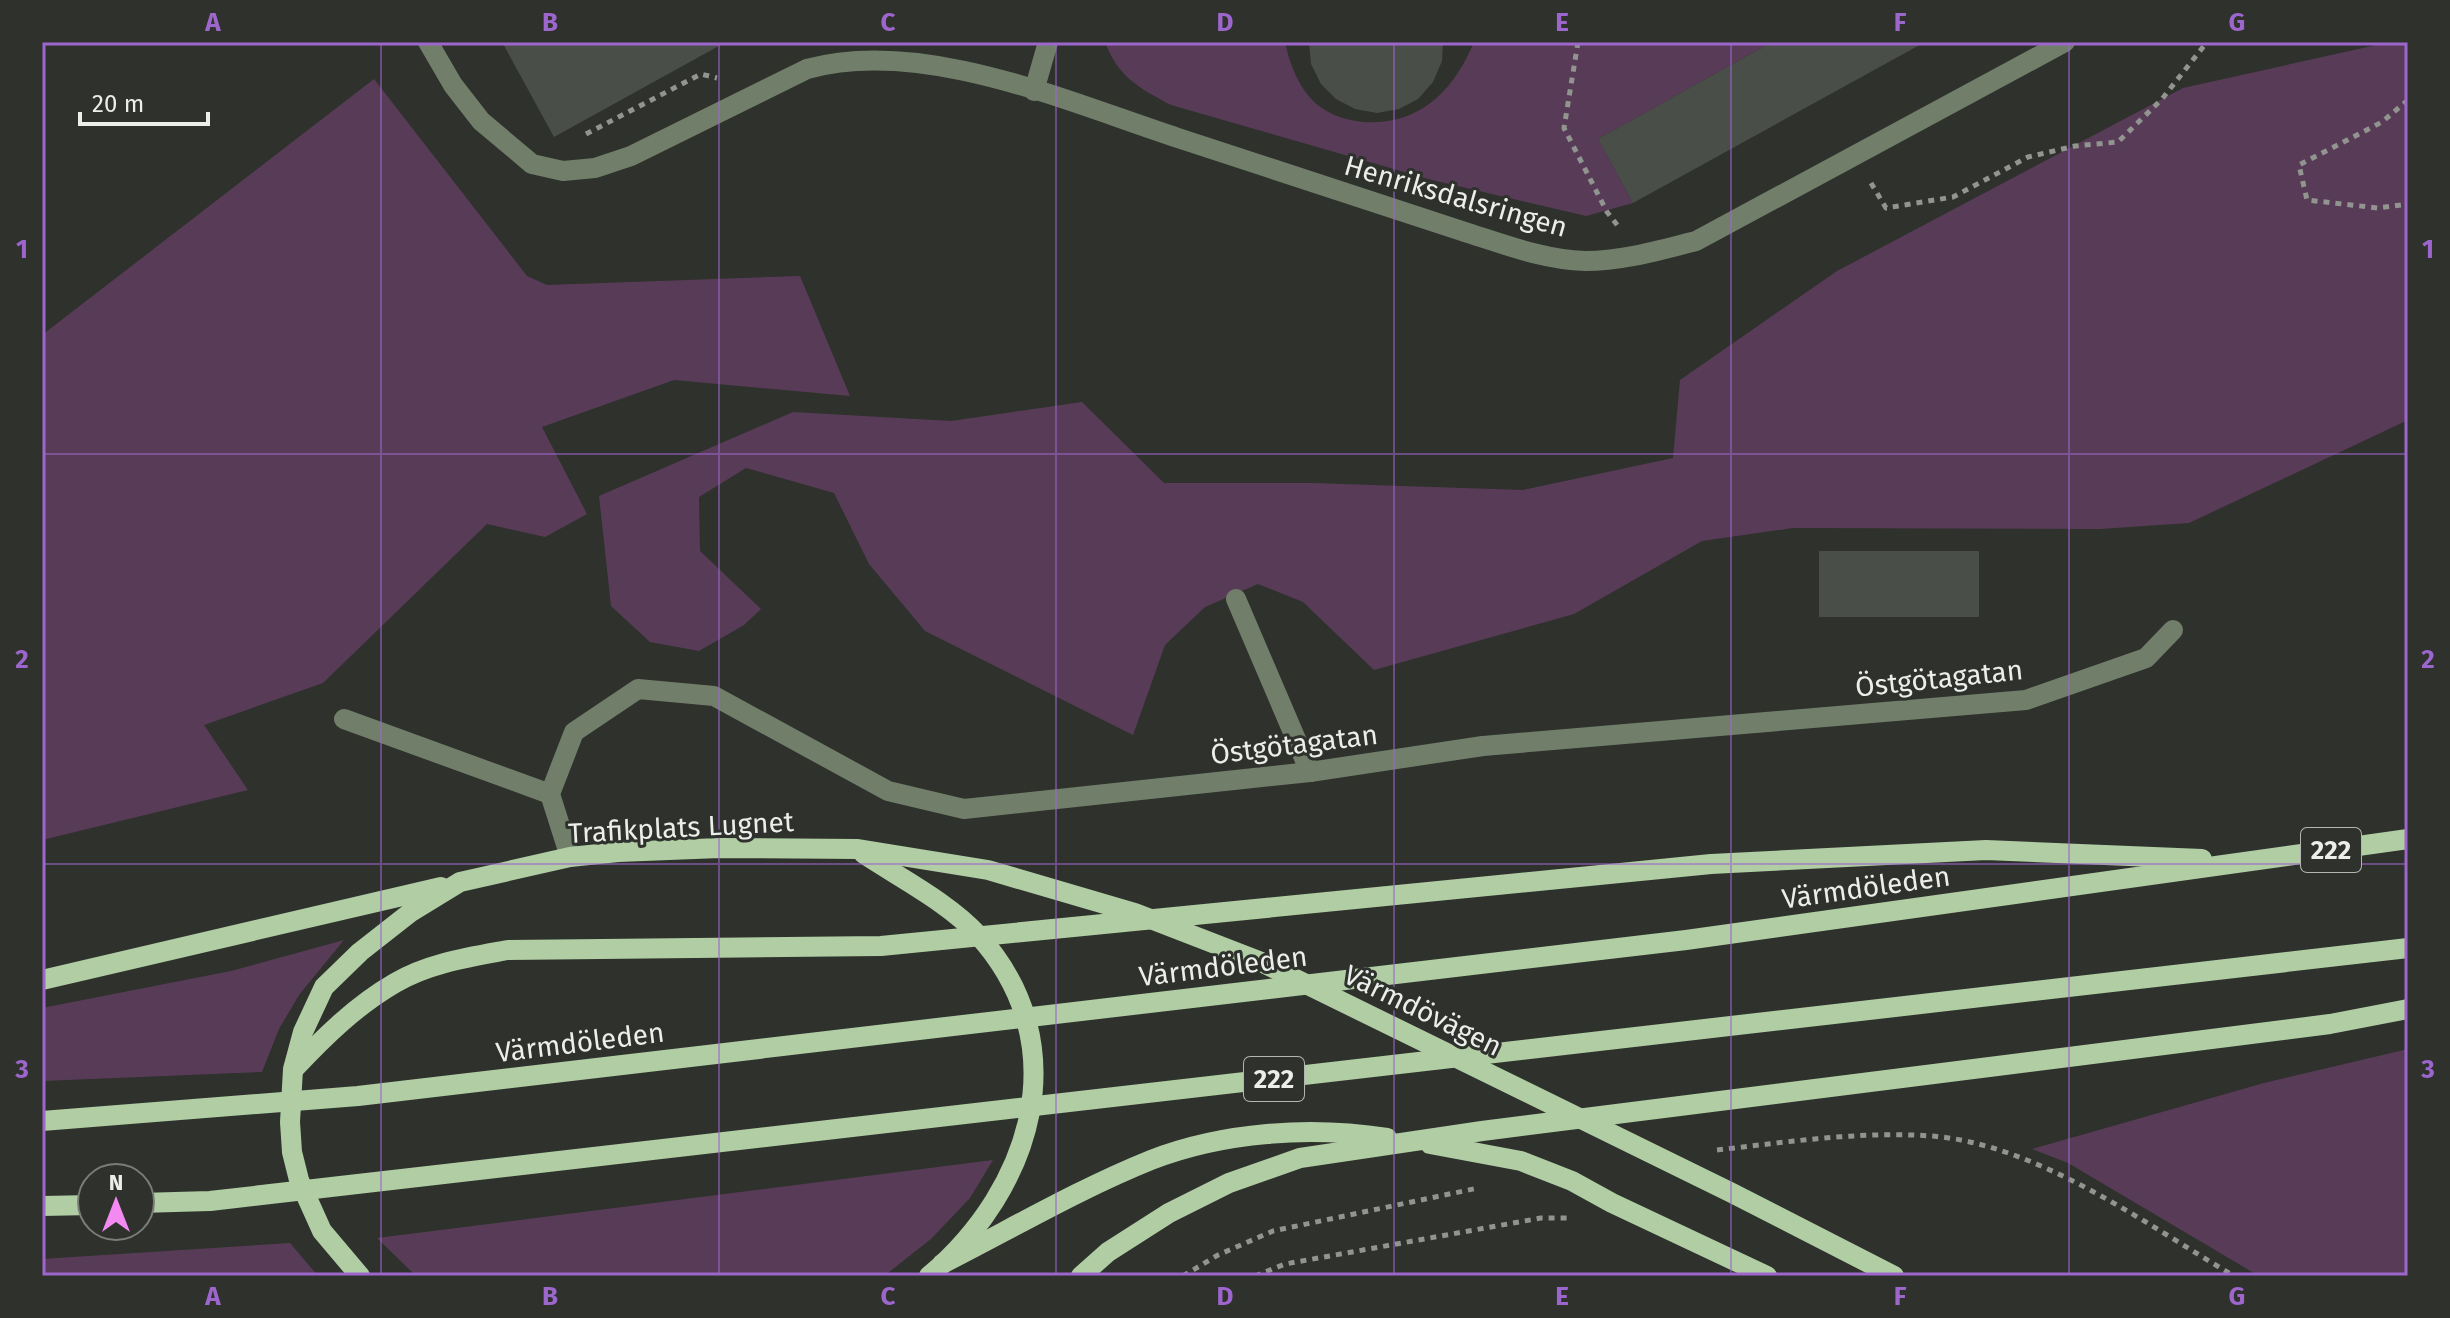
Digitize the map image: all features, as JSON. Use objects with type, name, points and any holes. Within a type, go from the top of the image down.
[{"type":"main road","name":"Värmdöleden","points":[[42,1121],[358,1096],[1686,940],[2408,839]]},
{"type":"main road","name":"Trafikplats Lugnet","points":[[360,1276],[322,1231],[299,1180],[292,1152],[290,1122],[293,1069],[303,1032],[324,987],[360,952],[411,912],[460,882],[570,857],[720,848],[858,849]]},
{"type":"main road","points":[[858,849],[948,910],[976,933],[1008,975],[1027,1016],[1034,1047],[1031,1114],[1008,1173],[991,1205],[936,1270]]},
{"type":"main road","name":"Värmdövägen","points":[[858,849],[988,870],[1135,913],[1259,961],[1894,1276]]},
{"type":"main road","points":[[293,1069],[323,1038],[395,983],[451,961],[508,950],[881,946],[1711,864],[1986,850],[2253,862]]},
{"type":"main road","points":[[42,980],[460,882]]},
{"type":"main road","name":"222","points":[[156,1202],[240,1198],[2408,948]]},
{"type":"main road","points":[[1081,1276],[1108,1252],[1169,1213],[1229,1183],[1300,1158],[1482,1131],[2314,1026],[2408,1009]]},
{"type":"main road","points":[[936,1270],[1105,1181],[1153,1160],[1201,1145],[1253,1135],[1301,1133],[1371,1135],[1521,1161],[1572,1181],[1767,1276]]},
{"type":"main road","points":[[42,1206],[76,1205]]},
{"type":"street","name":"Henriksdalsringen","points":[[428,42],[453,85],[481,121],[532,164],[563,171],[595,168],[631,156],[807,69],[863,59],[944,66],[1034,91],[1540,255],[1584,261],[1631,257],[1696,241],[2065,42]]},
{"type":"street","points":[[1034,91],[1048,42]]},
{"type":"street","points":[[1236,599],[1310,772]]},
{"type":"street","name":"Östgötagatan","points":[[550,794],[574,732],[638,689],[714,696],[888,791],[964,809],[1310,772],[1483,746],[2026,700],[2146,658],[2173,630]]},
{"type":"street","points":[[344,719],[550,794],[570,857]]},
{"type":"path","points":[[1578,42],[1564,128],[1607,212],[1620,229]]},
{"type":"path","points":[[1854,155],[1886,208],[1953,197],[2028,157],[2075,146],[2118,142],[2162,99],[2207,42]]},
{"type":"path","points":[[2408,100],[2382,122],[2299,165],[2307,200],[2378,208],[2408,204]]},
{"type":"path","points":[[1255,1276],[1285,1264],[1402,1242],[1541,1218],[1574,1220]]},
{"type":"shaded area","points":[[1105,42],[1285,42],[1298,80],[1317,104],[1349,120],[1376,122],[1402,118],[1434,100],[1454,78],[1474,42],[1772,42],[1598,139],[1633,203],[1586,216],[1432,180],[1171,105],[1123,73]]},
{"type":"shaded area","points":[[2390,42],[2408,42],[2408,420],[2189,523],[2100,529],[1793,528],[1702,541],[1574,614],[1374,670],[1303,602],[1258,584],[1205,607],[1165,645],[1133,735],[925,631],[869,564],[834,493],[746,468],[699,497],[700,551],[761,609],[744,625],[699,651],[650,642],[611,606],[599,496],[793,412],[951,421],[1082,402],[1164,483],[1312,483],[1523,490],[1673,458],[1680,380],[1837,271],[2183,88]]},
{"type":"shaded area","points":[[374,79],[527,276],[547,285],[800,276],[850,396],[674,380],[542,427],[587,514],[545,537],[487,524],[323,683],[204,725],[248,790],[42,840],[42,335]]},
{"type":"shaded area","points":[[344,940],[299,995],[279,1029],[262,1072],[42,1081],[42,1008],[231,971]]},
{"type":"shaded area","points":[[2408,1049],[2408,1276],[2259,1276],[2068,1163],[2032,1149],[2264,1083]]},
{"type":"shaded area","points":[[993,1160],[970,1198],[931,1239],[884,1276],[416,1276],[377,1238]]},
{"type":"shaded area","points":[[290,1243],[318,1276],[42,1276],[42,1259]]},
{"type":"building","points":[[502,42],[726,42],[554,137]]},
{"type":"building","points":[[1309,42],[1443,42],[1442,61],[1433,82],[1418,99],[1399,109],[1377,113],[1355,109],[1336,99],[1321,84],[1311,64]]},
{"type":"building","points":[[1772,42],[1925,42],[1633,203],[1598,139]]},
{"type":"building","points":[[1819,551],[1979,551],[1979,617],[1819,617]]}]
